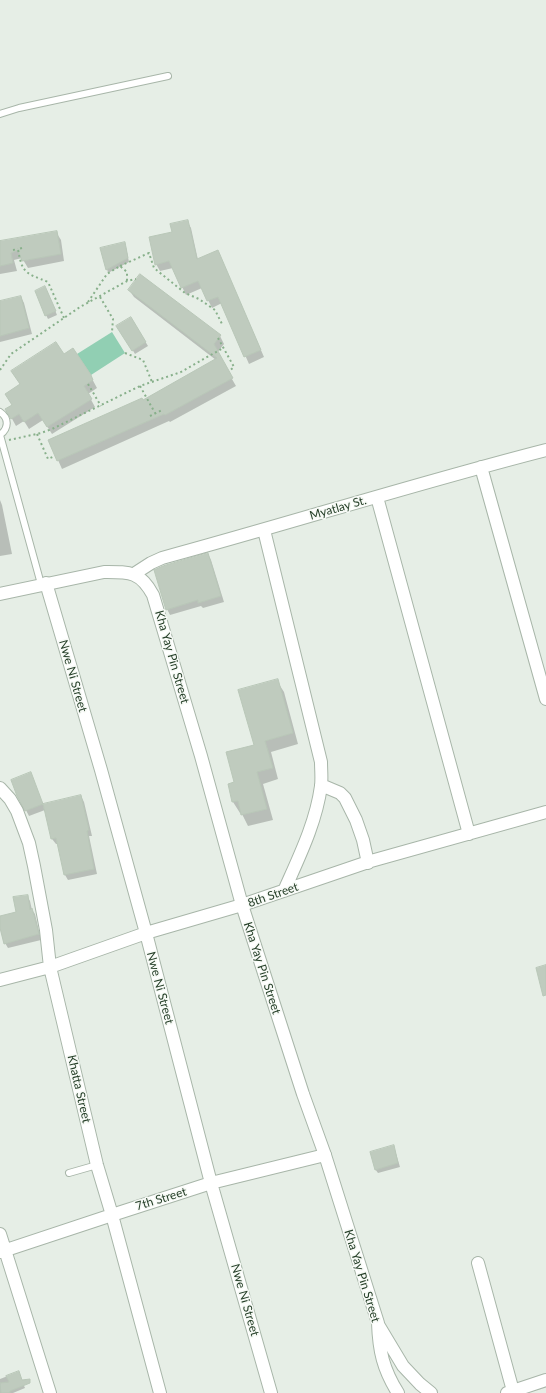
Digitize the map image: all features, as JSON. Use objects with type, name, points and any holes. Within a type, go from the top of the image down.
[{"type":"street","name":"Myatlay St.","points":[[134,574],[162,558],[481,467],[546,450]]},
{"type":"street","points":[[481,467],[546,699]]},
{"type":"street","points":[[377,497],[469,834]]},
{"type":"street","points":[[264,530],[321,762],[321,785],[317,804],[305,842],[284,890]]},
{"type":"street","points":[[0,594],[104,572],[134,574]]},
{"type":"street","name":"Kha Yay Pin Street","points":[[134,574],[142,579],[149,587],[157,606],[201,756],[242,905],[303,1094],[325,1155],[378,1323],[379,1347],[382,1358],[391,1381],[398,1393]]},
{"type":"street","name":"Nwe Ni Street","points":[[43,584],[99,763],[146,932],[211,1184],[271,1393]]},
{"type":"street","points":[[321,785],[340,793],[345,798],[356,820],[363,840],[368,862]]},
{"type":"street","name":"Khatta Street","points":[[0,788],[10,799],[17,811],[29,843],[46,930],[50,967],[97,1165],[160,1393]]},
{"type":"street","name":"8th Street","points":[[0,980],[50,967],[146,932],[242,905],[368,862],[546,812]]},
{"type":"street","name":"7th Street","points":[[2,1252],[211,1184],[325,1155]]},
{"type":"street","points":[[0,1234],[2,1252],[50,1393]]},
{"type":"street","points":[[478,1263],[510,1392],[546,1380]]},
{"type":"street","points":[[378,1323],[403,1366],[431,1393]]},
{"type":"lane","points":[[0,114],[19,108],[168,76]]},
{"type":"lane","points":[[0,412],[4,415],[7,424],[4,432],[0,435],[43,584]]},
{"type":"lane","points":[[70,1173],[97,1165]]},
{"type":"path","points":[[13,250],[22,248]]},
{"type":"path","points":[[18,249],[20,264],[26,273],[48,282],[64,318]]},
{"type":"path","points":[[88,303],[107,274],[120,266],[149,253],[154,268],[186,293],[199,299],[215,310],[222,324]]},
{"type":"path","points":[[120,266],[127,272],[126,281]]},
{"type":"path","points":[[0,370],[11,354],[64,318],[126,281],[136,279]]},
{"type":"path","points":[[99,297],[113,319],[112,332]]},
{"type":"path","points":[[218,338],[234,367],[229,371]]},
{"type":"path","points":[[2,441],[37,434],[52,429],[140,386],[182,372],[223,348]]},
{"type":"path","points":[[125,353],[143,360],[152,382]]},
{"type":"path","points":[[88,384],[101,406]]},
{"type":"path","points":[[140,386],[155,414]]},
{"type":"path","points":[[150,416],[162,410]]},
{"type":"path","points":[[37,434],[48,459],[55,456]]},
{"type":"shaded area","points":[[112,332],[125,353],[91,375],[77,354]]},
{"type":"building","points":[[188,220],[197,259],[218,250],[261,350],[244,357],[218,297],[207,301],[198,281],[181,288],[169,261],[155,265],[149,237],[172,232],[170,224]]},
{"type":"building","points":[[57,231],[61,254],[22,261],[18,250],[11,253],[13,263],[0,266],[0,241]]},
{"type":"building","points":[[125,242],[128,258],[106,270],[100,248]]},
{"type":"building","points":[[140,274],[221,335],[214,344],[233,378],[165,415],[164,414],[57,461],[48,440],[142,398],[143,400],[217,358],[128,290]]},
{"type":"building","points":[[45,286],[56,311],[45,316],[35,291]]},
{"type":"building","points":[[21,296],[29,328],[0,336],[0,301]]},
{"type":"building","points":[[131,317],[146,342],[132,351],[116,326]]},
{"type":"building","points":[[56,342],[64,354],[73,348],[91,375],[93,380],[84,386],[92,399],[47,427],[38,413],[24,422],[19,414],[11,419],[5,409],[12,405],[5,394],[20,384],[11,371]]},
{"type":"building","points":[[208,553],[221,596],[198,603],[198,600],[166,610],[154,570]]},
{"type":"building","points":[[278,679],[293,733],[265,741],[273,768],[257,772],[267,809],[241,815],[238,801],[232,802],[228,784],[234,782],[226,752],[254,745],[238,690]]},
{"type":"building","points":[[31,772],[43,804],[25,811],[11,780]]},
{"type":"building","points":[[81,795],[89,830],[87,831],[94,869],[64,875],[56,838],[51,839],[43,804]]},
{"type":"building","points":[[28,895],[30,910],[32,908],[39,934],[4,944],[0,928],[0,916],[16,912],[13,897]]},
{"type":"building","points":[[546,965],[546,995],[543,996],[536,968]]},
{"type":"building","points":[[394,1145],[398,1163],[375,1170],[370,1152]]},
{"type":"building","points":[[19,1371],[22,1380],[30,1379],[30,1383],[10,1391],[10,1393],[1,1393],[0,1383],[9,1382],[6,1376]]}]
